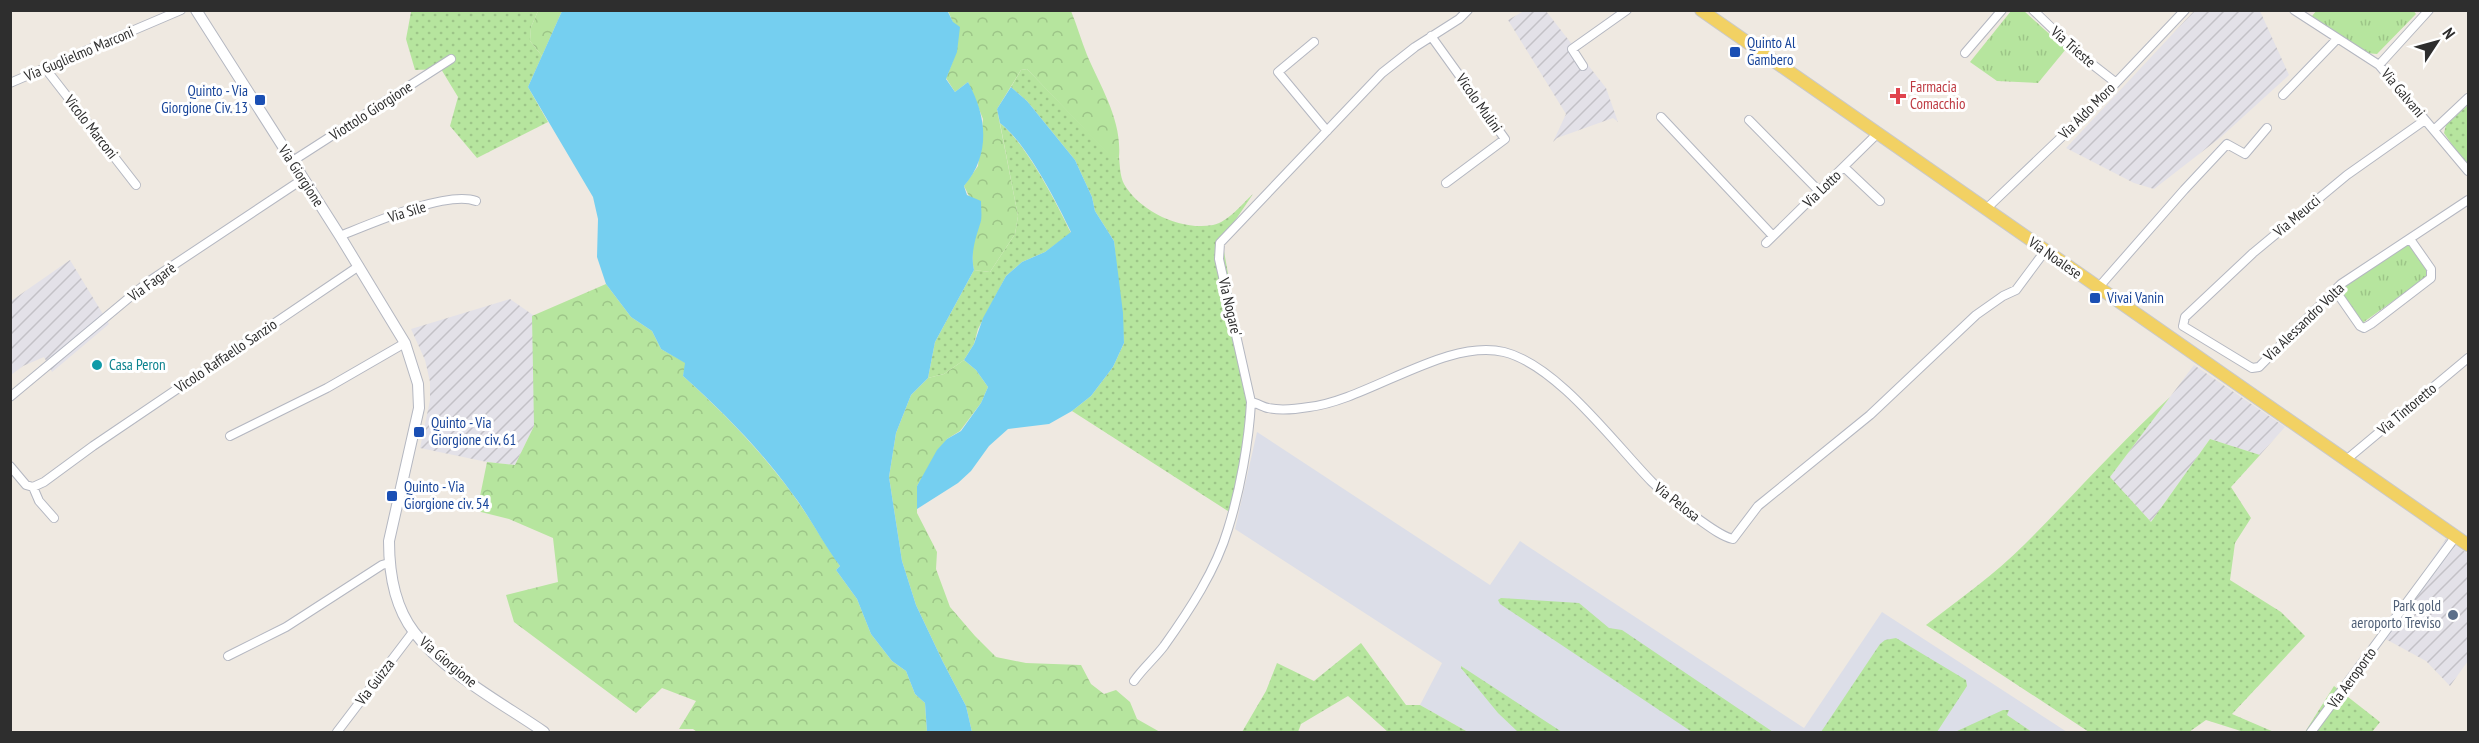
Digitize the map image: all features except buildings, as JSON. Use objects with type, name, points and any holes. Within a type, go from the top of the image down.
[{"type":"main road","name":"Via Noalese","points":[[1707,12],[1877,134],[2469,545]]},
{"type":"street","name":"Via Guglielmo Marconi","points":[[10,83],[181,10]]},
{"type":"street","name":"Via Giorgione","points":[[196,10],[359,266],[405,343],[418,384],[419,408],[392,521],[389,563],[393,589],[402,612],[413,632],[430,650],[453,669],[544,732]]},
{"type":"street","name":"Via Nogare'","points":[[1134,681],[1163,648],[1199,592],[1228,530],[1250,420],[1251,402],[1219,259],[1221,243],[1382,73],[1431,36],[1459,19],[1468,10]]},
{"type":"street","points":[[1583,66],[1572,49],[1627,10]]},
{"type":"street","points":[[1965,53],[2002,10]]},
{"type":"street","name":"Via Trieste","points":[[2032,10],[2079,54],[2115,82]]},
{"type":"street","name":"Via Aldo Moro","points":[[1986,209],[2093,107],[2185,10]]},
{"type":"street","name":"Via Galvani","points":[[2294,10],[2379,65],[2469,171]]},
{"type":"street","points":[[2306,19],[2313,10]]},
{"type":"street","points":[[2379,65],[2429,10]]},
{"type":"street","name":"Vicolo Mulini","points":[[1431,36],[1505,139],[1446,183]]},
{"type":"street","points":[[2283,95],[2337,39]]},
{"type":"street","points":[[1314,42],[1278,72],[1327,131]]},
{"type":"street","name":"Viottolo Giorgione","points":[[291,162],[451,59]]},
{"type":"street","name":"Vicolo Marconi","points":[[45,68],[136,185]]},
{"type":"street","points":[[2434,130],[2469,98]]},
{"type":"street","points":[[1661,117],[1773,236]]},
{"type":"street","points":[[1749,120],[1819,191]]},
{"type":"street","name":"Via Meucci","points":[[2183,326],[2185,317],[2253,253],[2347,175],[2425,120]]},
{"type":"street","points":[[2098,288],[2227,144],[2245,154],[2267,128]]},
{"type":"street","name":"Via Lotto","points":[[1766,243],[1877,134]]},
{"type":"street","points":[[1844,167],[1880,201]]},
{"type":"street","name":"Via Fagarè","points":[[10,398],[148,282],[303,179]]},
{"type":"street","name":"Via Sile","points":[[340,236],[424,206],[467,198],[476,201]]},
{"type":"street","name":"Via Alessandro Volta","points":[[2183,326],[2255,368],[2335,290],[2469,200]]},
{"type":"street","points":[[2335,290],[2360,326],[2364,328],[2371,324],[2431,278],[2431,269],[2410,238]]},
{"type":"street","name":"Via Pelosa","points":[[1251,402],[1268,408],[1310,407],[1354,394],[1458,355],[1484,350],[1502,352],[1519,357],[1542,370],[1589,413],[1670,499],[1728,538],[1733,539],[1758,506],[1869,414],[1976,315],[2003,296],[2016,290],[2045,251]]},
{"type":"street","name":"Vicolo Raffaello Sanzio","points":[[33,487],[44,483],[93,446],[359,266]]},
{"type":"street","points":[[2170,338],[2183,326]]},
{"type":"street","points":[[230,436],[327,388],[405,343]]},
{"type":"street","name":"Via Tintoretto","points":[[2346,460],[2469,358]]},
{"type":"street","points":[[10,466],[26,485],[33,487],[39,501],[54,518]]},
{"type":"street","name":"Via Aeroporto","points":[[2311,732],[2456,536]]},
{"type":"street","points":[[228,656],[286,627],[382,565],[389,563]]},
{"type":"street","name":"Via Guizza","points":[[337,732],[413,632]]},
{"type":"shaded area","points":[[2195,10],[2260,11],[2289,75],[2221,137],[2154,189],[2134,183],[2066,148]]},
{"type":"shaded area","points":[[1524,11],[1546,11],[1606,88],[1618,122],[1613,118],[1557,138],[1553,142],[1566,114],[1508,20]]},
{"type":"shaded area","points":[[70,260],[109,324],[52,372],[44,357],[23,366],[11,375],[11,301]]},
{"type":"shaded area","points":[[510,299],[533,315],[534,338],[534,426],[515,465],[487,462],[420,448],[430,400],[430,382],[425,360],[411,329]]},
{"type":"shaded area","points":[[2194,365],[2285,427],[2260,455],[2210,439],[2151,522],[2110,477]]},
{"type":"shaded area","points":[[1257,432],[1490,585],[1520,541],[1804,728],[1882,612],[2067,732],[1468,732],[1420,705],[1442,663],[1235,529]]},
{"type":"shaded area","points":[[2446,539],[2468,554],[2468,661],[2450,686],[2426,661],[2380,636]]},
{"type":"green space","points":[[2317,10],[2413,10],[2416,14],[2377,54],[2366,53],[2313,20],[2312,16]]},
{"type":"green space","points":[[538,11],[531,27],[530,41],[542,56],[528,87],[548,122],[477,158],[450,126],[458,97],[441,69],[415,70],[406,39],[411,12]]},
{"type":"green space","points":[[538,11],[562,11],[542,56],[530,41],[531,27]]},
{"type":"green space","points":[[948,11],[1071,11],[1087,55],[1109,104],[1117,130],[1119,157],[1113,159],[1027,69],[1021,70],[997,109],[1018,216],[1015,234],[990,272],[974,270],[973,245],[981,220],[964,186],[978,166],[983,119],[968,82],[955,92],[946,78],[956,44],[955,29]]},
{"type":"green space","points":[[2011,11],[2024,11],[2066,49],[2038,83],[1997,81],[1970,62]]},
{"type":"green space","points":[[1027,69],[1113,158],[1119,157],[1124,184],[1140,203],[1151,211],[1188,225],[1213,225],[1229,217],[1253,194],[1222,240],[1251,402],[1231,513],[1072,411],[1091,396],[1113,367],[1124,343],[1114,241],[1095,211],[1092,197],[1075,160],[1027,101],[1011,87],[1021,70]]},
{"type":"green space","points":[[2468,105],[2468,168],[2444,133],[2446,125]]},
{"type":"green space","points":[[1000,123],[1030,159],[1049,189],[1071,233],[1045,252],[1022,262],[1006,276],[964,360],[944,374],[928,378],[935,342],[974,270],[990,272],[1015,234],[1018,216]]},
{"type":"green space","points":[[2409,242],[2429,272],[2428,276],[2361,324],[2338,291]]},
{"type":"green space","points":[[606,284],[631,317],[652,331],[661,349],[686,363],[683,376],[753,446],[798,501],[840,566],[836,570],[857,599],[871,634],[892,661],[906,671],[915,694],[925,703],[927,732],[697,732],[693,729],[679,729],[696,701],[662,688],[636,713],[514,622],[506,595],[558,582],[553,538],[509,519],[477,511],[487,462],[515,465],[534,426],[532,316]]},
{"type":"green space","points":[[964,360],[976,370],[988,387],[981,403],[960,431],[947,439],[917,486],[917,513],[937,552],[936,569],[950,607],[996,657],[1026,663],[1081,665],[1091,684],[1104,694],[1116,690],[1130,702],[1137,719],[1160,732],[972,732],[966,706],[916,605],[902,561],[889,477],[896,433],[911,395],[928,378],[944,374]]},
{"type":"green space","points":[[2170,397],[2110,477],[2151,522],[2210,439],[2260,455],[2231,487],[2251,518],[2235,543],[2230,580],[2281,612],[2305,636],[2232,714],[2274,732],[2244,732],[2206,720],[2189,732],[2089,732],[1926,625],[2014,555]]},
{"type":"green space","points":[[1501,598],[1579,603],[1609,628],[1622,630],[1773,732],[1692,732],[1500,604],[1498,600]]},
{"type":"green space","points":[[1896,638],[1966,680],[1967,686],[1937,732],[1821,732],[1880,644],[1885,640]]},
{"type":"green space","points":[[1361,643],[1406,705],[1420,705],[1468,732],[1388,732],[1348,696],[1301,724],[1298,732],[1242,732],[1266,691],[1277,663],[1314,681]]},
{"type":"green space","points":[[1461,666],[1562,732],[1518,732],[1498,713]]},
{"type":"green space","points":[[2334,686],[2380,722],[2372,732],[2305,732]]},
{"type":"green space","points":[[2003,710],[2009,710],[2007,715],[2032,732],[1955,732]]},
{"type":"water","points":[[947,10],[953,22],[960,27],[957,52],[946,79],[955,92],[968,82],[982,122],[982,148],[979,161],[964,186],[967,195],[981,201],[981,221],[973,251],[974,270],[935,342],[928,378],[911,395],[896,433],[889,477],[902,561],[916,605],[966,706],[972,732],[927,732],[925,703],[915,694],[906,671],[892,661],[871,634],[857,599],[836,570],[840,566],[798,501],[753,446],[683,376],[685,363],[661,349],[652,331],[631,317],[606,284],[597,257],[598,219],[593,197],[528,87],[562,11]]},
{"type":"water","points":[[1011,87],[1027,101],[1075,160],[1092,197],[1095,211],[1114,241],[1123,313],[1124,343],[1113,367],[1091,396],[1072,411],[1049,424],[1008,429],[989,446],[971,471],[958,483],[917,509],[917,486],[937,450],[947,439],[961,431],[981,403],[988,387],[976,370],[964,360],[1006,276],[1022,262],[1045,252],[1071,232],[1049,189],[1030,159],[1010,132],[1000,123],[997,109]]},
{"type":"place","name":"Quinto Al Gambero","points":[[1735,52]]},
{"type":"place","name":"Farmacia Comacchio","points":[[1898,96]]},
{"type":"place","name":"Quinto - Via Giorgione Civ. 13","points":[[260,100]]},
{"type":"place","name":"Vivai Vanin","points":[[2095,298]]},
{"type":"place","name":"Casa Peron","points":[[97,365]]},
{"type":"place","name":"Quinto - Via Giorgione civ. 61","points":[[419,432]]},
{"type":"place","name":"Quinto - Via Giorgione civ. 54","points":[[392,496]]},
{"type":"place","name":"Park gold aeroporto Treviso","points":[[2453,615]]}]
